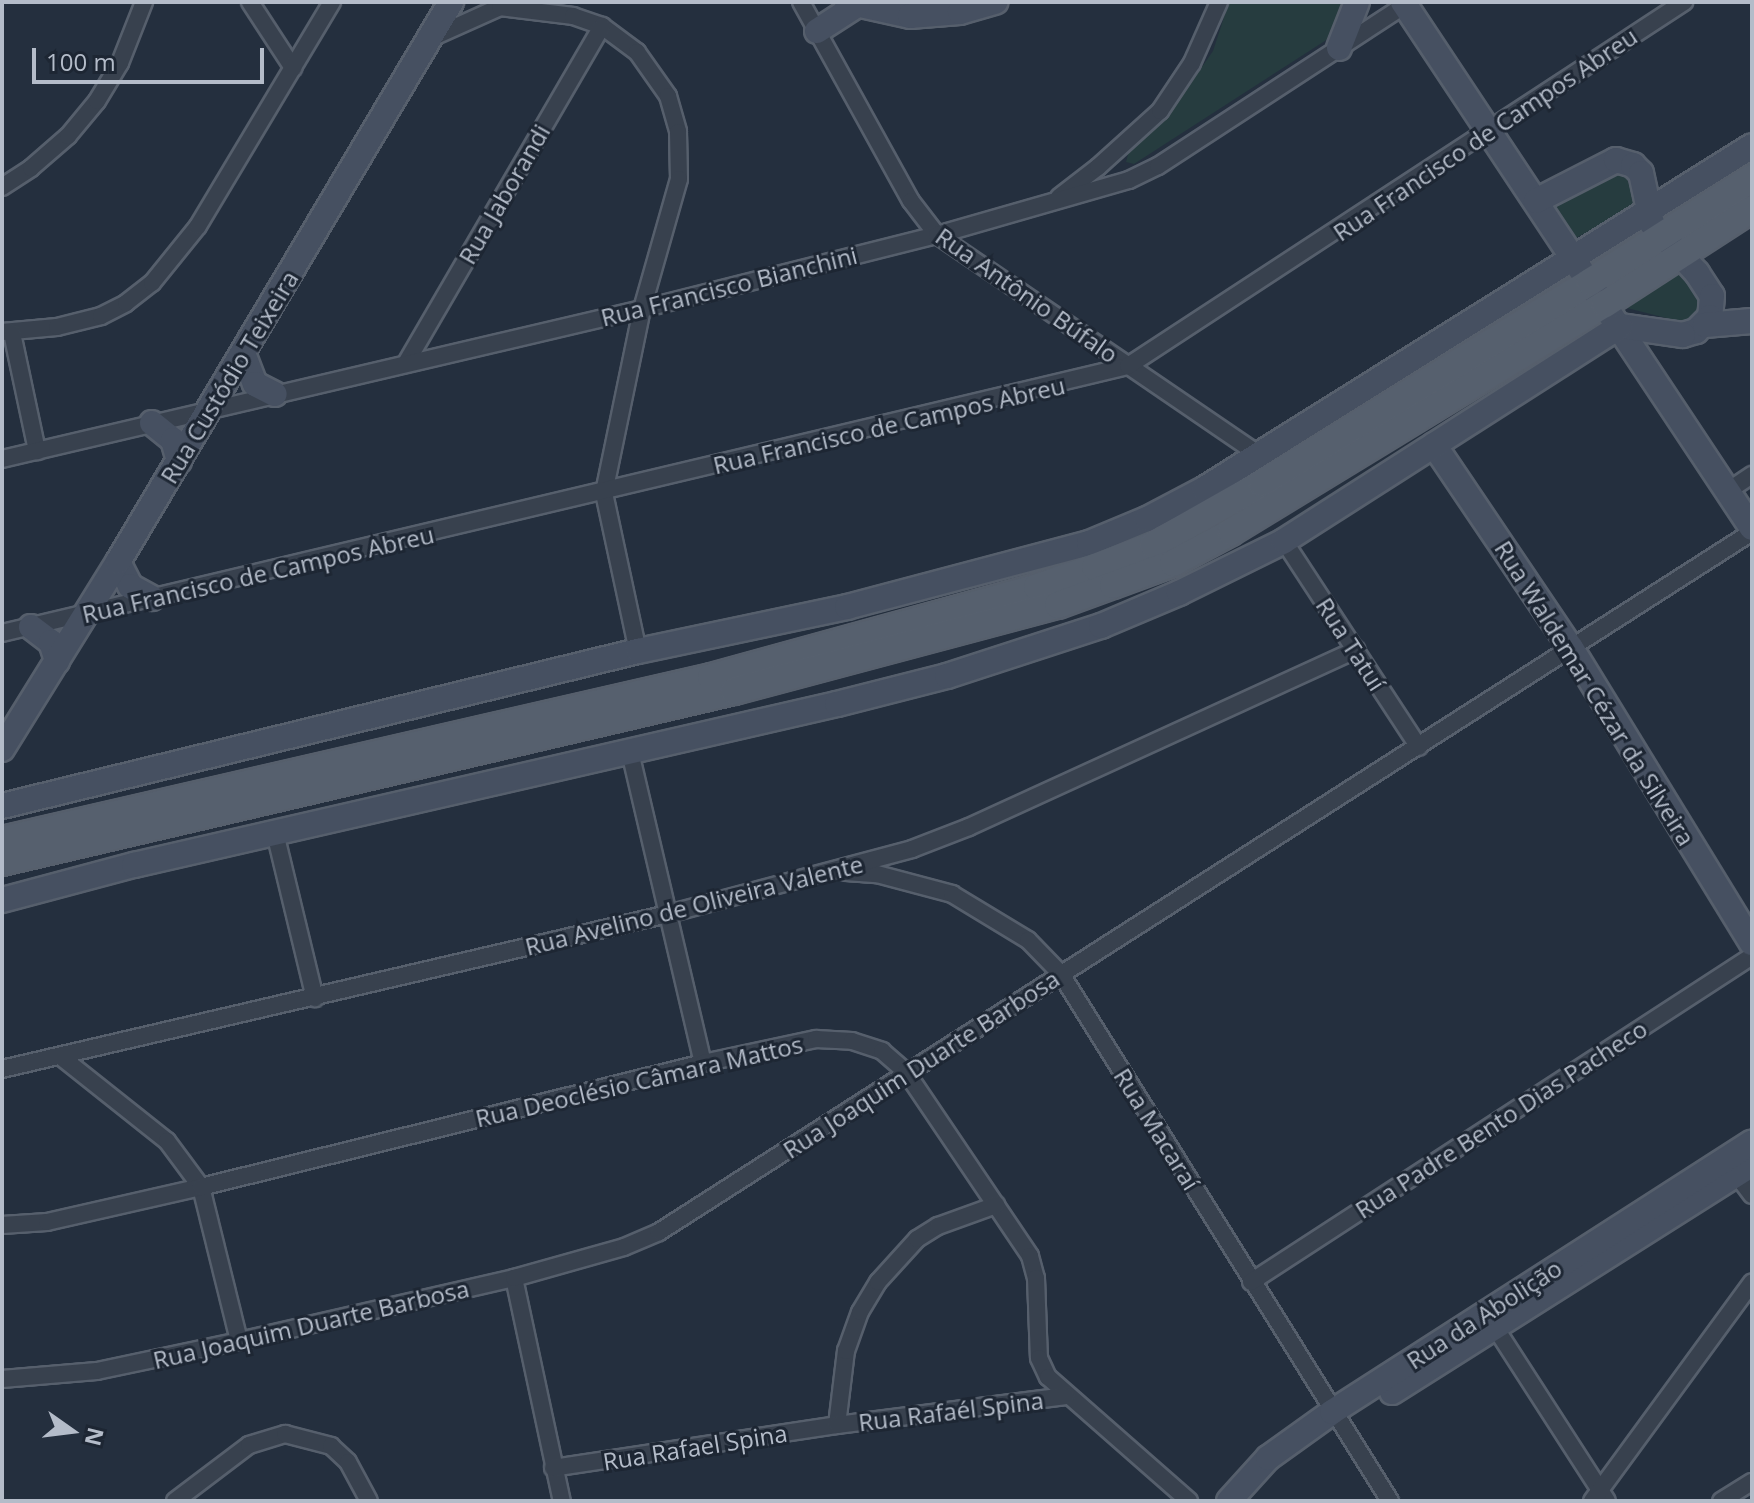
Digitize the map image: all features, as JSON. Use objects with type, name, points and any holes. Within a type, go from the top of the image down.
[{"type":"main road","name":"Rua Custódio Teixeira","points":[[2,749],[179,461],[451,2]]},
{"type":"main road","points":[[817,31],[852,3],[910,16],[960,12],[996,2]]},
{"type":"main road","points":[[1339,48],[1357,2]]},
{"type":"main road","points":[[1406,3],[1752,530]]},
{"type":"main road","points":[[2,806],[638,651],[847,607],[1089,543],[1147,519],[1259,455],[1752,146]]},
{"type":"main road","points":[[1536,201],[1616,160],[1633,165],[1646,184],[1648,211],[1660,236],[1697,273],[1712,296],[1752,321]]},
{"type":"main road","points":[[2,840],[711,677],[1037,587],[1095,567],[1153,545],[1262,483],[1590,282],[1752,178]]},
{"type":"main road","points":[[2,862],[734,691],[1085,595],[1173,563],[1231,532],[1605,304],[1752,209]]},
{"type":"main road","points":[[1705,325],[1710,317],[1712,296]]},
{"type":"main road","points":[[2,900],[275,833],[837,704],[1029,651],[1166,598],[1284,541],[1620,326],[1683,335],[1705,325],[1752,321]]},
{"type":"main road","points":[[1642,359],[1661,333]]},
{"type":"main road","points":[[243,353],[255,384],[275,394]]},
{"type":"main road","points":[[152,423],[173,440],[179,461]]},
{"type":"main road","name":"Rua Waldemar Cézar da Silveira","points":[[1434,445],[1571,648],[1752,943]]},
{"type":"main road","points":[[118,562],[130,586],[152,598]]},
{"type":"main road","points":[[31,627],[51,642],[57,661]]},
{"type":"main road","points":[[2,792],[18,799],[35,798]]},
{"type":"main road","name":"Rua da Abolição","points":[[1491,1321],[1752,1142]]},
{"type":"main road","name":"Rua da Abolição","points":[[1229,1501],[1268,1458],[1744,1169]]},
{"type":"main road","name":"Rua da Abolição","points":[[1247,1501],[1266,1478],[1336,1418]]},
{"type":"street","points":[[2,187],[31,168],[68,136],[97,101],[120,63],[144,2]]},
{"type":"street","points":[[250,2],[293,68]]},
{"type":"street","points":[[37,451],[7,332],[57,327],[101,316],[126,303],[152,283],[198,226],[332,2]]},
{"type":"street","name":"Rua Antônio Búfalo","points":[[801,2],[911,201],[937,235],[1259,455]]},
{"type":"street","points":[[1048,205],[1098,167],[1160,111],[1192,63],[1219,2]]},
{"type":"street","name":"Rua Francisco de Campos Abreu","points":[[2,633],[604,493],[1128,366],[1490,132],[1684,2]]},
{"type":"street","name":"Rua Francisco Bianchini","points":[[2,459],[642,309],[937,235],[1129,180],[1158,166],[1406,3]]},
{"type":"street","points":[[430,38],[497,5],[573,16],[602,26],[637,52],[668,96],[678,132],[679,179],[642,309],[604,493],[638,651]]},
{"type":"street","name":"Rua Jaborandi","points":[[406,363],[602,26]]},
{"type":"street","points":[[1728,491],[1752,475]]},
{"type":"street","name":"Rua Joaquim Duarte Barbosa","points":[[2,1379],[97,1371],[239,1341],[514,1278],[624,1247],[659,1232],[1419,747],[1752,530]]},
{"type":"street","name":"Rua Tatuí","points":[[1284,541],[1419,747]]},
{"type":"street","name":"Rua Avelino de Oliveira Valente","points":[[2,1069],[668,914],[912,849],[969,827],[1356,650]]},
{"type":"street","points":[[630,752],[703,1063]]},
{"type":"street","points":[[275,833],[315,998]]},
{"type":"street","name":"Rua Macaraí","points":[[835,871],[877,874],[952,894],[1028,940],[1061,974],[1390,1501]]},
{"type":"street","name":"Rua Padre Bento Dias Pacheco","points":[[1251,1282],[1752,956]]},
{"type":"street","name":"Rua Deoclésio Câmara Mattos","points":[[2,1225],[47,1222],[201,1187],[703,1063],[816,1039],[852,1041],[882,1051],[906,1072],[1030,1256],[1036,1278],[1039,1358],[1048,1377],[1066,1396]]},
{"type":"street","points":[[60,1056],[167,1141],[201,1187],[239,1341]]},
{"type":"street","points":[[1744,1169],[1752,1195]]},
{"type":"street","points":[[837,1425],[846,1351],[860,1312],[878,1282],[917,1239],[938,1226],[996,1205]]},
{"type":"street","points":[[514,1278],[562,1501]]},
{"type":"street","points":[[1491,1321],[1600,1497],[1752,1282]]},
{"type":"street","points":[[1066,1396],[1189,1501]]},
{"type":"street","name":"Rua Rafaél Spina","points":[[837,1425],[1066,1396]]},
{"type":"street","name":"Rua Rafael Spina","points":[[553,1468],[837,1425]]},
{"type":"street","points":[[175,1501],[249,1445],[285,1434],[331,1446],[348,1462],[369,1501]]},
{"type":"street","points":[[1721,1501],[1752,1482]]},
{"type":"green space","points":[[1229,2],[1362,2],[1345,28],[1134,164],[1126,162],[1129,151],[1166,119],[1213,51]]},
{"type":"green space","points":[[1616,169],[1633,184],[1636,205],[1576,238],[1553,207],[1566,195]]},
{"type":"green space","points":[[1682,266],[1703,307],[1697,319],[1678,321],[1619,306]]}]
